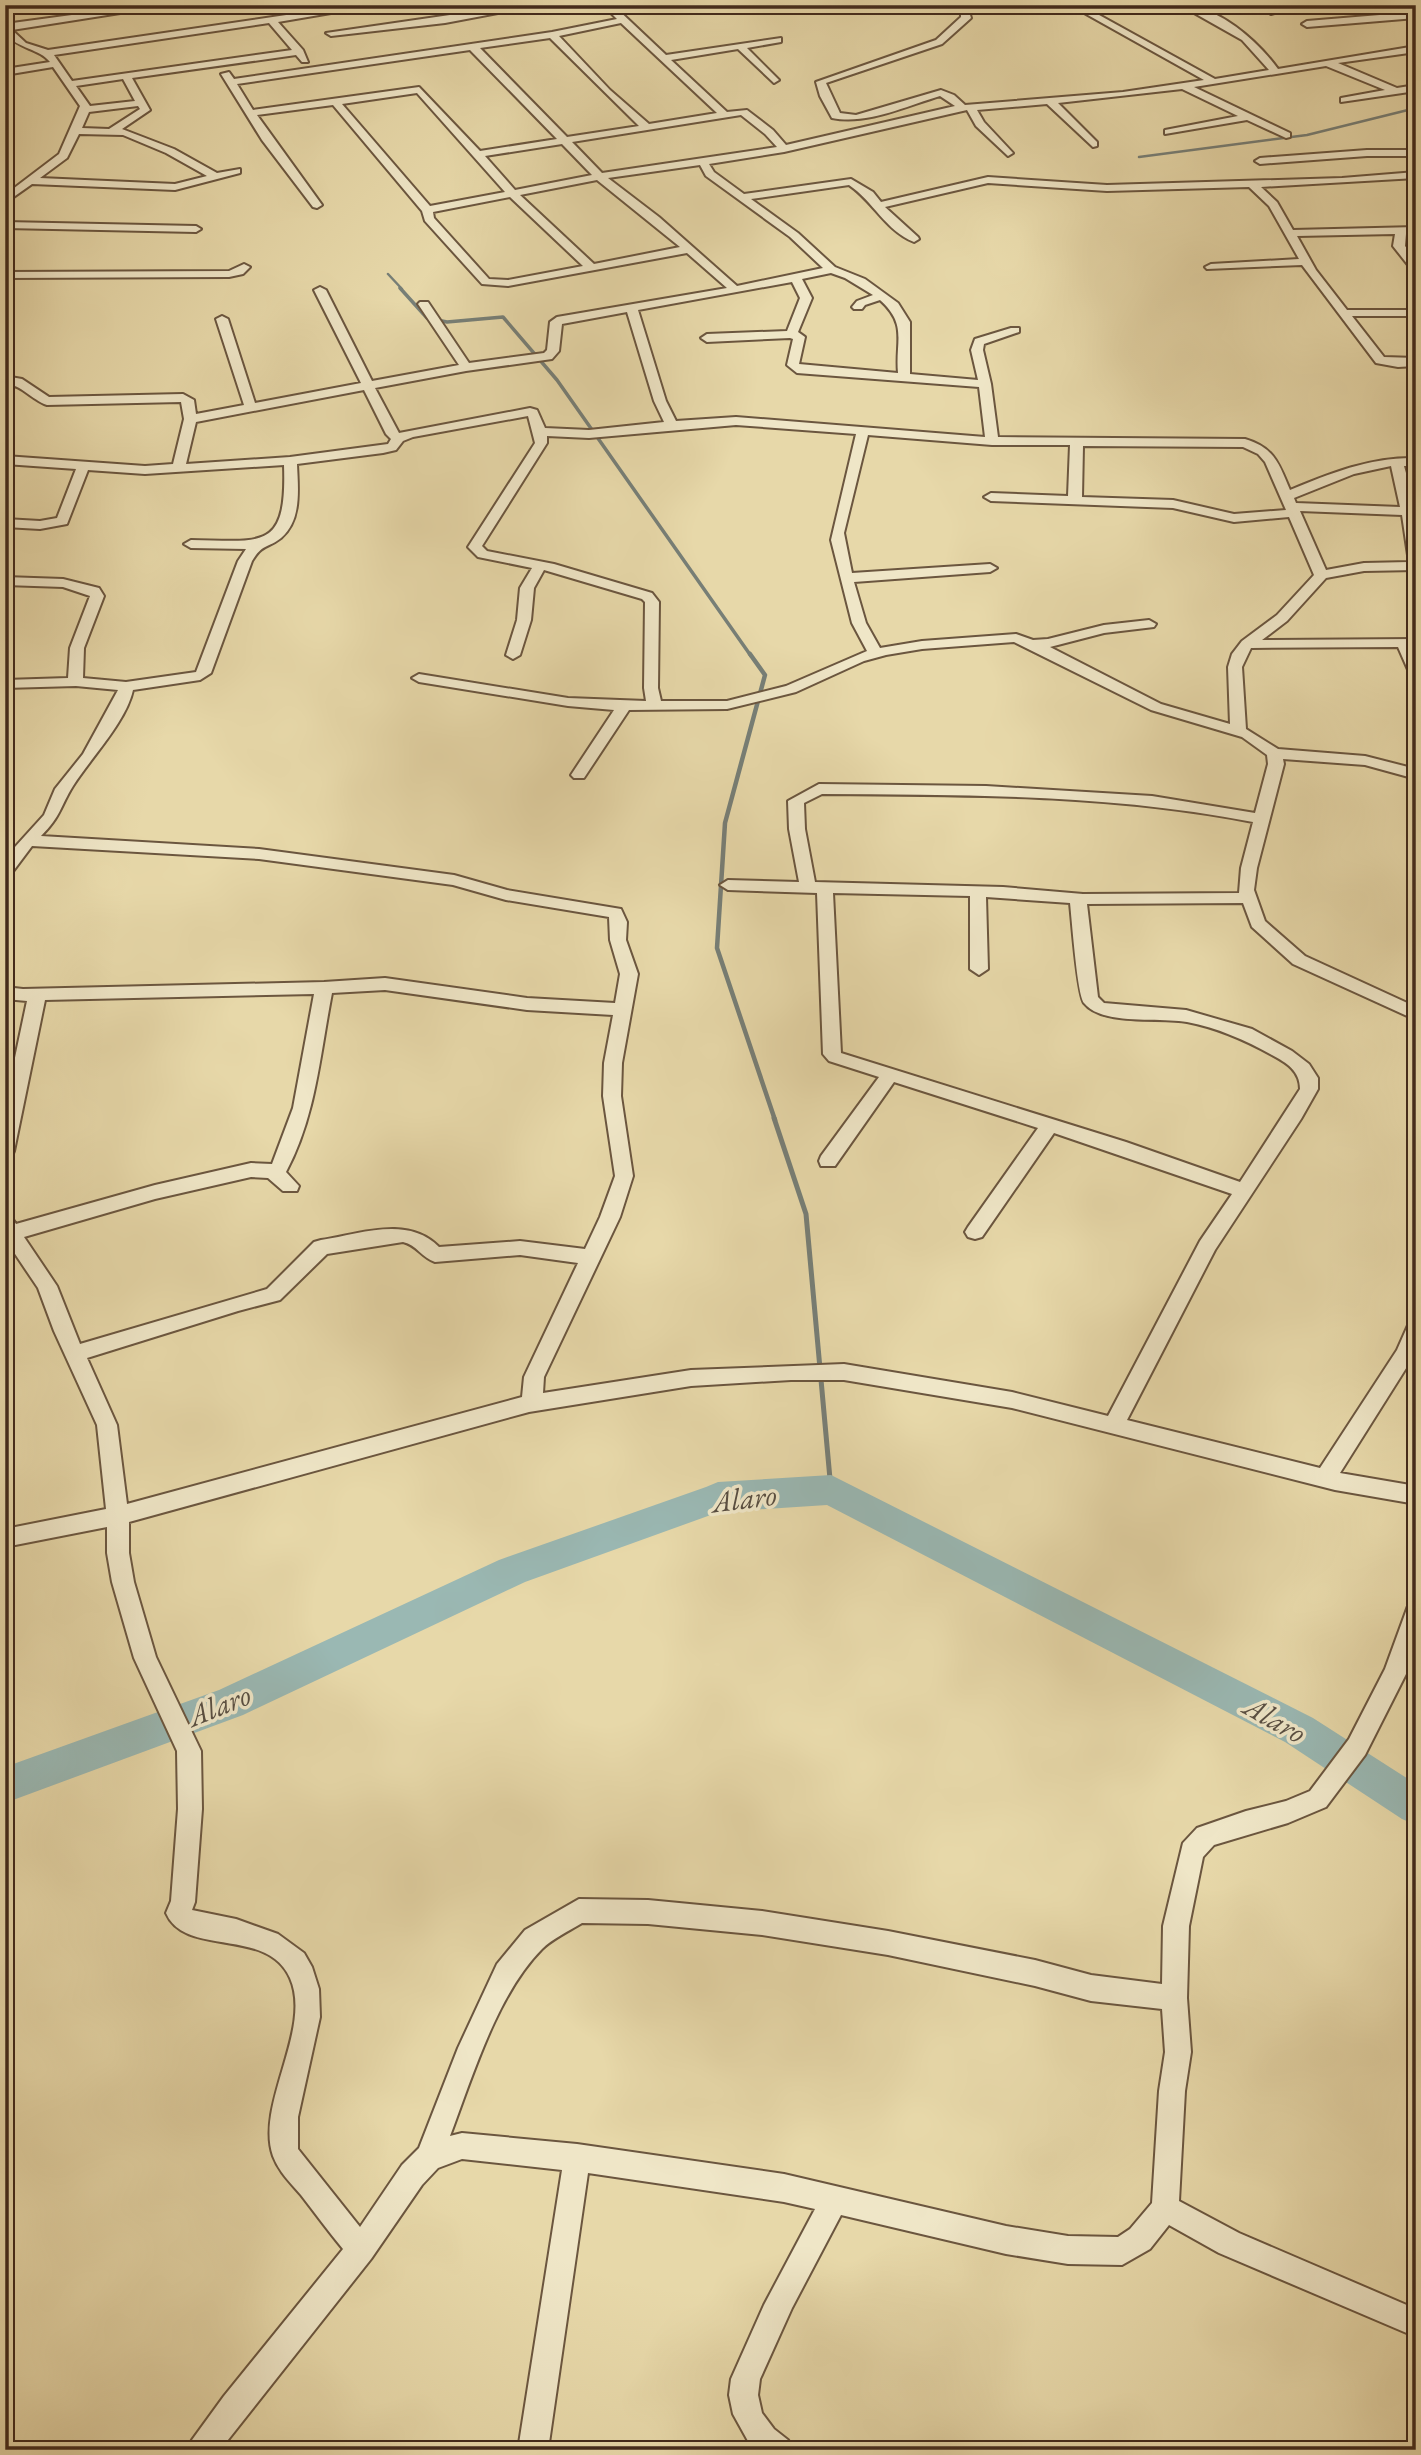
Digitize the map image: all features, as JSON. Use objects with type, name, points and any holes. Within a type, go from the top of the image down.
[{"type":"street","points":[[167,5],[6,28],[8,40],[47,53],[374,5]]},
{"type":"street","points":[[331,33],[432,22],[536,5]]},
{"type":"street","points":[[607,5],[724,114]]},
{"type":"street","points":[[957,5],[965,10],[966,18],[939,42],[821,82],[825,96],[836,116],[856,118],[941,93],[966,107],[1008,153]]},
{"type":"street","points":[[1074,5],[1214,82]]},
{"type":"street","points":[[1184,5],[1249,38],[1263,52],[1275,72]]},
{"type":"street","points":[[1271,11],[1297,5]]},
{"type":"street","points":[[1307,24],[1416,15]]},
{"type":"street","points":[[232,82],[552,35],[624,20]]},
{"type":"street","points":[[272,21],[300,52],[312,71]]},
{"type":"street","points":[[552,35],[607,92],[647,128]]},
{"type":"street","points":[[664,58],[778,40]]},
{"type":"street","points":[[740,46],[774,80]]},
{"type":"street","points":[[473,47],[600,177],[736,290]]},
{"type":"street","points":[[427,210],[659,165],[703,162],[784,149],[966,107],[1123,95],[1416,49]]},
{"type":"street","points":[[68,84],[300,52]]},
{"type":"street","points":[[47,53],[85,109]]},
{"type":"street","points":[[1326,62],[1395,91]]},
{"type":"street","points":[[5,72],[55,64]]},
{"type":"street","points":[[217,64],[232,82],[266,138],[317,205]]},
{"type":"street","points":[[113,130],[143,113],[142,103],[126,76]]},
{"type":"street","points":[[1182,86],[1286,135]]},
{"type":"street","points":[[1344,100],[1416,88]]},
{"type":"street","points":[[252,113],[419,90],[480,154],[514,195],[591,267]]},
{"type":"street","points":[[335,101],[427,210],[429,219],[486,282],[508,283],[689,249]]},
{"type":"street","points":[[1050,101],[1093,144]]},
{"type":"street","points":[[85,109],[142,103]]},
{"type":"street","points":[[5,200],[64,156],[85,109]]},
{"type":"street","points":[[480,154],[724,114],[746,113],[784,149]]},
{"type":"street","points":[[1169,132],[1249,117]]},
{"type":"street","points":[[76,131],[113,130],[128,133],[170,150],[217,177]]},
{"type":"street","points":[[1260,161],[1416,152]]},
{"type":"street","points":[[703,162],[710,174],[794,236],[831,270]]},
{"type":"street","points":[[31,181],[175,187],[236,172]]},
{"type":"street","points":[[877,206],[988,180],[1107,188],[1416,175]]},
{"type":"street","points":[[1402,176],[1416,186]]},
{"type":"street","points":[[743,197],[851,182],[869,194],[886,216],[914,239]]},
{"type":"street","points":[[1252,184],[1273,204],[1305,262],[1380,360],[1416,362]]},
{"type":"street","points":[[5,225],[196,229]]},
{"type":"street","points":[[1401,230],[1399,246],[1416,268]]},
{"type":"street","points":[[1289,233],[1416,230]]},
{"type":"street","points":[[1211,267],[1305,262]]},
{"type":"street","points":[[5,275],[235,273],[244,267]]},
{"type":"street","points":[[190,419],[466,367],[548,356],[553,351],[556,322],[561,319],[736,290],[831,270],[846,272],[899,312],[904,322],[901,367],[904,377]]},
{"type":"street","points":[[792,334],[806,298],[795,277]]},
{"type":"street","points":[[320,290],[392,435],[398,438],[533,413],[541,443],[475,547],[483,554],[540,565],[639,592],[652,602],[651,688],[654,704]]},
{"type":"street","points":[[858,307],[861,303],[880,296]]},
{"type":"street","points":[[424,304],[466,367]]},
{"type":"street","points":[[632,308],[660,401],[672,425]]},
{"type":"street","points":[[1343,313],[1416,313]]},
{"type":"street","points":[[222,319],[251,409]]},
{"type":"street","points":[[992,441],[985,383],[977,350],[979,342],[1015,330]]},
{"type":"street","points":[[707,338],[792,334],[799,337],[793,365],[797,369],[985,383]]},
{"type":"street","points":[[5,380],[22,383],[38,398],[47,401],[188,400],[190,419],[178,468]]},
{"type":"street","points":[[540,432],[589,435],[736,421],[992,441],[1077,440],[1256,445],[1271,461],[1321,575]]},
{"type":"street","points":[[863,431],[842,518],[836,529],[836,539],[859,623],[876,654]]},
{"type":"street","points":[[5,460],[83,467],[178,468],[290,461],[383,449],[391,447],[398,438]]},
{"type":"street","points":[[1073,499],[1077,440]]},
{"type":"street","points":[[191,544],[255,545],[275,539],[285,526],[291,503],[290,461]]},
{"type":"street","points":[[1291,506],[1350,472],[1396,461],[1416,461]]},
{"type":"street","points":[[1238,729],[1235,667],[1239,654],[1247,644],[1282,618],[1321,575],[1364,567],[1416,564],[1412,512],[1396,461]]},
{"type":"street","points":[[5,523],[40,525],[62,521],[83,467]]},
{"type":"street","points":[[990,498],[1173,504],[1234,518],[1291,506],[1412,512]]},
{"type":"street","points":[[5,684],[76,682],[126,686],[185,680],[204,673],[245,561],[255,545]]},
{"type":"street","points":[[513,655],[524,620],[527,588],[540,565]]},
{"type":"street","points":[[846,578],[990,568]]},
{"type":"street","points":[[5,581],[63,583],[94,591],[97,596],[79,637],[72,663],[76,682]]},
{"type":"street","points":[[1033,644],[1048,643],[1104,629],[1149,624]]},
{"type":"street","points":[[419,678],[531,698],[624,706],[727,705],[770,696],[859,658],[876,654],[922,645],[1017,638],[1156,707],[1238,729],[1259,740],[1274,754],[1276,764],[1245,890],[1258,923],[1299,960],[1416,1014]]},
{"type":"street","points":[[1247,644],[1410,643],[1416,672]]},
{"type":"street","points":[[5,870],[51,817],[75,771],[89,757],[124,696],[126,686]]},
{"type":"street","points":[[579,775],[624,706]]},
{"type":"street","points":[[1274,754],[1309,754],[1377,764],[1416,774]]},
{"type":"street","points":[[1242,1190],[832,1054],[816,887],[797,830],[796,801],[819,789],[1067,793],[1201,806],[1262,819]]},
{"type":"street","points":[[28,841],[259,854],[454,880],[506,895],[606,910],[615,914],[619,922],[618,940],[629,974],[613,1063],[612,1096],[624,1176],[610,1217],[534,1377],[532,1404]]},
{"type":"street","points":[[728,885],[978,892],[1078,898],[1248,898]]},
{"type":"street","points":[[978,892],[979,968]]},
{"type":"street","points":[[1078,898],[1090,999],[1098,1007],[1114,1011],[1186,1016],[1246,1033],[1286,1055],[1303,1068],[1309,1078],[1309,1089],[1295,1114],[1207,1246],[1113,1426]]},
{"type":"street","points":[[5,993],[37,995],[402,985],[527,1004],[621,1009]]},
{"type":"street","points":[[324,988],[308,1081],[283,1180],[261,1169],[239,1172],[9,1228],[47,1286],[74,1354],[107,1424],[123,1582],[145,1658],[189,1751],[190,1809],[183,1902],[178,1913],[187,1923],[214,1927],[275,1946],[289,1957],[303,1975],[307,1994],[305,2023],[283,2126],[285,2151],[293,2168],[311,2184],[334,2220],[361,2249]]},
{"type":"street","points":[[5,1151],[37,995]]},
{"type":"street","points":[[828,1161],[890,1075]]},
{"type":"street","points":[[975,1232],[1049,1126]]},
{"type":"street","points":[[74,1354],[238,1303],[273,1295],[321,1247],[403,1235],[414,1236],[425,1242],[435,1255],[520,1248],[591,1257]]},
{"type":"street","points":[[1326,1478],[1405,1354],[1416,1329]]},
{"type":"street","points":[[5,1538],[118,1516],[532,1404],[691,1378],[844,1372],[1012,1400],[1326,1478],[1416,1495]]},
{"type":"street","points":[[429,2157],[462,2146],[577,2158],[785,2188],[1006,2240],[1068,2250],[1122,2251],[1140,2239],[1165,2208],[1172,2091],[1178,2052],[1174,1998],[1175,1926],[1192,1851],[1206,1836],[1246,1822],[1288,1812],[1318,1800],[1357,1747],[1396,1672],[1416,1614]]},
{"type":"street","points":[[202,2450],[234,2406],[361,2249],[412,2175],[429,2157],[467,2057],[506,1973],[534,1939],[579,1911],[648,1912],[762,1923],[888,1943],[1035,1973],[1091,1988],[1174,1998]]},
{"type":"street","points":[[533,2450],[577,2158]]},
{"type":"street","points":[[778,2450],[770,2446],[756,2430],[745,2405],[744,2387],[748,2369],[834,2201]]},
{"type":"street","points":[[1165,2208],[1230,2243],[1416,2323]]},
{"type":"waterway","points":[[1139,157],[1307,135],[1416,108]]},
{"type":"waterway","points":[[388,274],[402,289]]},
{"type":"waterway","points":[[400,288],[427,318],[447,322],[503,317],[557,380],[751,656]]},
{"type":"waterway","points":[[750,654],[765,675],[725,823],[717,948],[775,1120]]},
{"type":"waterway","points":[[774,1118],[806,1214],[831,1490]]},
{"type":"waterway","name":"Alaro","points":[[5,1785],[230,1703],[512,1571],[718,1497],[831,1490],[1299,1730],[1416,1806]]}]
